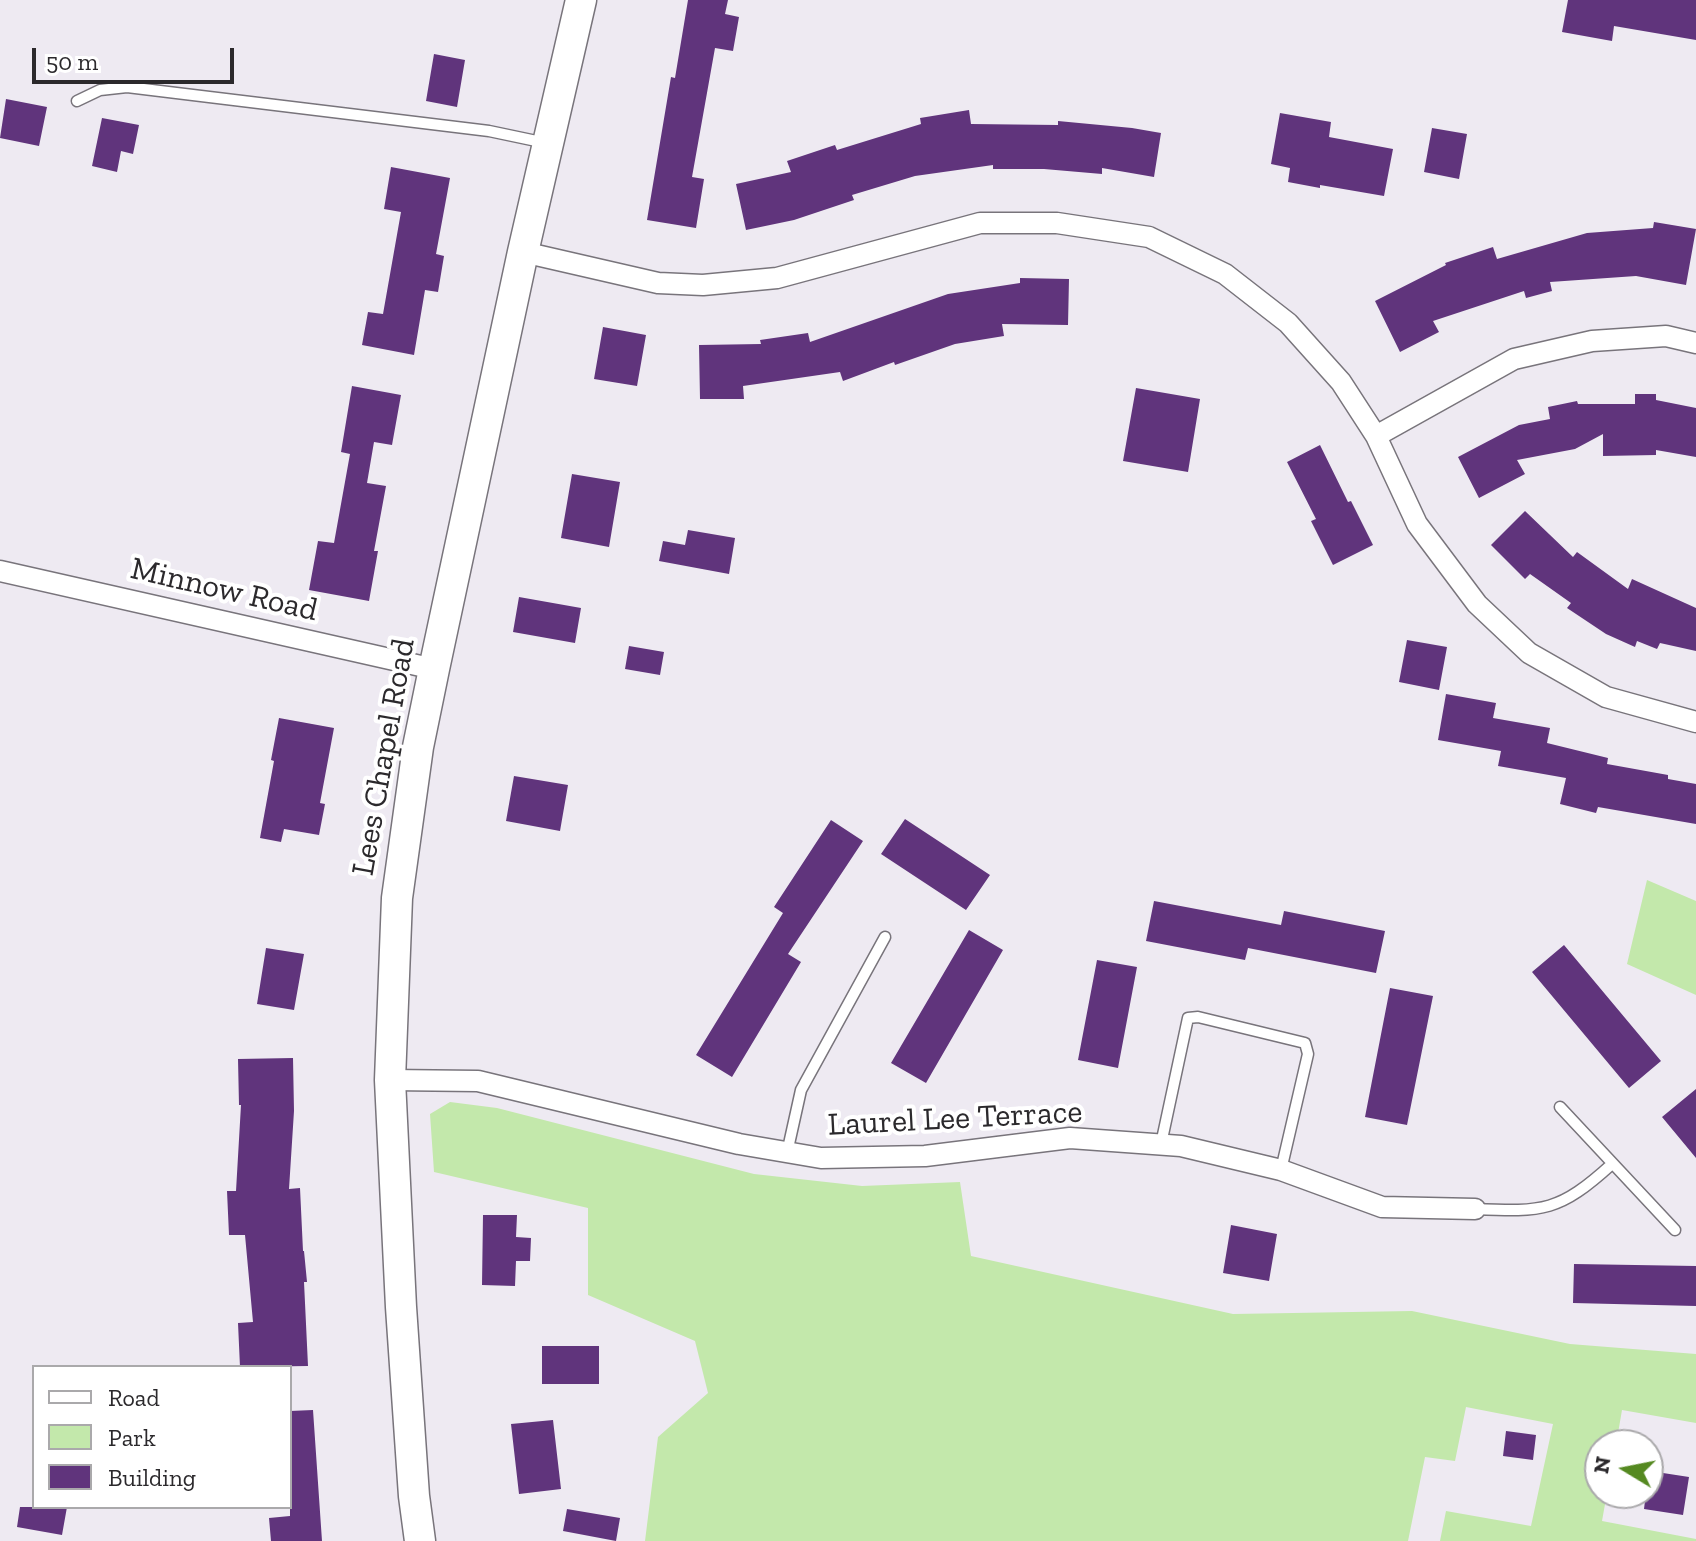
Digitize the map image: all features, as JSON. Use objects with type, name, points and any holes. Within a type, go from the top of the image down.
[{"type":"main road","name":"Lees Chapel Road","points":[[420,1541],[402,1323],[390,1080],[397,898],[418,747],[523,252],[581,0]]},
{"type":"street","points":[[523,252],[658,283],[703,285],[777,278],[980,223],[1057,223],[1149,237],[1225,274],[1288,323],[1341,382],[1376,436],[1417,524],[1477,604],[1529,653],[1606,697],[1696,722]]},
{"type":"street","points":[[1376,436],[1514,359],[1592,341],[1666,336],[1696,343]]},
{"type":"street","name":"Minnow Road","points":[[0,571],[434,669]]},
{"type":"street","name":"Laurel Lee Terrace","points":[[390,1080],[478,1081],[739,1144],[821,1158],[925,1156],[1070,1138],[1181,1146],[1281,1170],[1382,1207],[1475,1209]]},
{"type":"lane","points":[[77,101],[100,90],[127,87],[489,131],[548,144]]},
{"type":"lane","points":[[787,1153],[801,1090],[885,937]]},
{"type":"lane","points":[[1161,1144],[1188,1018],[1198,1017],[1305,1043],[1308,1054],[1281,1170]]},
{"type":"lane","points":[[1560,1107],[1675,1230]]},
{"type":"lane","points":[[1475,1209],[1521,1211],[1546,1208],[1578,1193],[1612,1164]]},
{"type":"green space","points":[[1647,880],[1696,901],[1696,995],[1627,964]]},
{"type":"green space","points":[[450,1102],[497,1108],[754,1174],[862,1186],[960,1182],[971,1256],[1233,1314],[1412,1311],[1570,1344],[1696,1354],[1696,1423],[1622,1410],[1619,1429],[1584,1429],[1584,1509],[1604,1509],[1602,1521],[1696,1541],[1440,1541],[1446,1511],[1531,1526],[1553,1424],[1466,1407],[1455,1461],[1425,1457],[1408,1541],[645,1541],[658,1437],[708,1393],[695,1341],[588,1295],[588,1208],[434,1172],[430,1114]]},
{"type":"building","points":[[688,0],[728,0],[725,14],[739,17],[733,51],[715,48],[692,177],[704,179],[696,228],[647,220],[671,77],[675,78]]},
{"type":"building","points":[[1568,0],[1696,0],[1696,40],[1614,26],[1612,41],[1562,32]]},
{"type":"building","points":[[434,54],[465,60],[457,107],[426,101]]},
{"type":"building","points":[[6,99],[47,107],[39,146],[0,138]]},
{"type":"building","points":[[969,110],[971,124],[1058,125],[1058,121],[1161,133],[1154,177],[1102,168],[1102,174],[993,169],[993,165],[915,176],[852,195],[854,200],[794,220],[746,230],[736,184],[791,172],[787,161],[835,145],[837,150],[921,124],[920,118]]},
{"type":"building","points":[[1280,113],[1331,122],[1329,137],[1393,149],[1384,196],[1288,182],[1290,168],[1271,164]]},
{"type":"building","points":[[102,118],[139,125],[133,154],[121,151],[117,172],[92,166]]},
{"type":"building","points":[[1432,128],[1467,134],[1459,179],[1424,172]]},
{"type":"building","points":[[391,167],[450,178],[436,254],[444,256],[438,292],[425,290],[414,355],[362,345],[368,312],[383,314],[401,212],[384,209]]},
{"type":"building","points":[[1654,222],[1696,229],[1686,285],[1636,276],[1550,282],[1552,291],[1526,298],[1524,291],[1433,321],[1439,332],[1400,352],[1375,301],[1445,263],[1493,247],[1497,259],[1587,233],[1653,228]]},
{"type":"building","points":[[1020,278],[1069,279],[1068,325],[1002,324],[1004,336],[955,344],[843,381],[840,372],[743,386],[744,399],[700,399],[699,345],[761,344],[760,340],[808,333],[810,342],[948,294],[1020,283]]},
{"type":"building","points":[[603,327],[646,335],[637,386],[594,379]]},
{"type":"building","points":[[352,386],[401,395],[392,445],[374,442],[367,483],[386,486],[369,601],[309,590],[318,541],[334,543],[350,454],[341,452]]},
{"type":"building","points":[[1136,388],[1200,399],[1188,472],[1123,461]]},
{"type":"building","points":[[1635,394],[1656,394],[1656,400],[1696,408],[1696,457],[1656,450],[1656,455],[1603,456],[1603,434],[1575,449],[1517,460],[1525,474],[1479,498],[1458,457],[1519,425],[1550,419],[1548,407],[1577,401],[1578,404],[1635,404]]},
{"type":"building","points":[[1320,445],[1373,545],[1333,565],[1311,521],[1316,519],[1287,462]]},
{"type":"building","points":[[572,474],[620,482],[609,547],[561,538]]},
{"type":"building","points":[[1525,511],[1573,557],[1577,552],[1628,589],[1632,579],[1696,608],[1696,651],[1660,643],[1657,649],[1637,641],[1635,647],[1606,634],[1567,608],[1571,603],[1530,574],[1525,579],[1491,545]]},
{"type":"building","points":[[688,530],[735,538],[729,574],[659,561],[663,541],[685,545]]},
{"type":"building","points":[[519,597],[581,608],[575,643],[513,632]]},
{"type":"building","points":[[1407,640],[1447,647],[1439,690],[1399,682]]},
{"type":"building","points":[[629,646],[664,652],[660,675],[625,669]]},
{"type":"building","points":[[1446,694],[1496,703],[1493,718],[1550,728],[1547,743],[1608,758],[1607,764],[1668,775],[1668,779],[1696,784],[1696,824],[1598,807],[1596,813],[1560,804],[1566,778],[1498,766],[1501,751],[1438,740]]},
{"type":"building","points":[[279,718],[334,728],[320,803],[325,804],[319,835],[284,829],[281,842],[260,838]]},
{"type":"building","points":[[514,776],[568,785],[560,831],[506,821]]},
{"type":"building","points":[[905,819],[990,875],[966,910],[881,854]]},
{"type":"building","points":[[831,820],[863,841],[788,954],[801,962],[732,1077],[696,1055],[783,913],[774,907]]},
{"type":"building","points":[[1154,901],[1281,925],[1284,911],[1385,931],[1376,973],[1248,948],[1245,960],[1146,941]]},
{"type":"building","points":[[969,930],[1003,950],[926,1083],[891,1063]]},
{"type":"building","points":[[1564,945],[1661,1061],[1629,1088],[1532,972]]},
{"type":"building","points":[[266,948],[304,954],[294,1010],[257,1004]]},
{"type":"building","points":[[1097,960],[1137,967],[1118,1068],[1078,1060]]},
{"type":"building","points":[[1390,988],[1433,996],[1407,1125],[1365,1117]]},
{"type":"building","points":[[293,1058],[294,1111],[289,1189],[300,1188],[307,1282],[304,1282],[308,1366],[240,1365],[238,1323],[253,1322],[245,1235],[229,1235],[227,1191],[236,1191],[241,1105],[238,1059]]},
{"type":"building","points":[[1696,1089],[1696,1158],[1662,1117]]},
{"type":"building","points":[[483,1215],[517,1215],[516,1237],[531,1238],[530,1261],[516,1261],[515,1286],[482,1285]]},
{"type":"building","points":[[1231,1225],[1277,1234],[1269,1281],[1223,1273]]},
{"type":"building","points":[[1574,1264],[1696,1266],[1696,1306],[1573,1303]]},
{"type":"building","points":[[542,1346],[599,1346],[599,1384],[542,1384]]},
{"type":"building","points":[[313,1410],[322,1541],[271,1541],[269,1518],[290,1516],[292,1509],[292,1411]]},
{"type":"building","points":[[553,1420],[561,1489],[519,1494],[511,1424]]},
{"type":"building","points":[[1506,1431],[1536,1435],[1533,1460],[1503,1456]]},
{"type":"building","points":[[1664,1473],[1689,1477],[1683,1515],[1644,1509],[1664,1509]]},
{"type":"building","points":[[20,1507],[67,1509],[62,1535],[17,1527]]},
{"type":"building","points":[[567,1509],[620,1518],[616,1541],[563,1531]]}]
